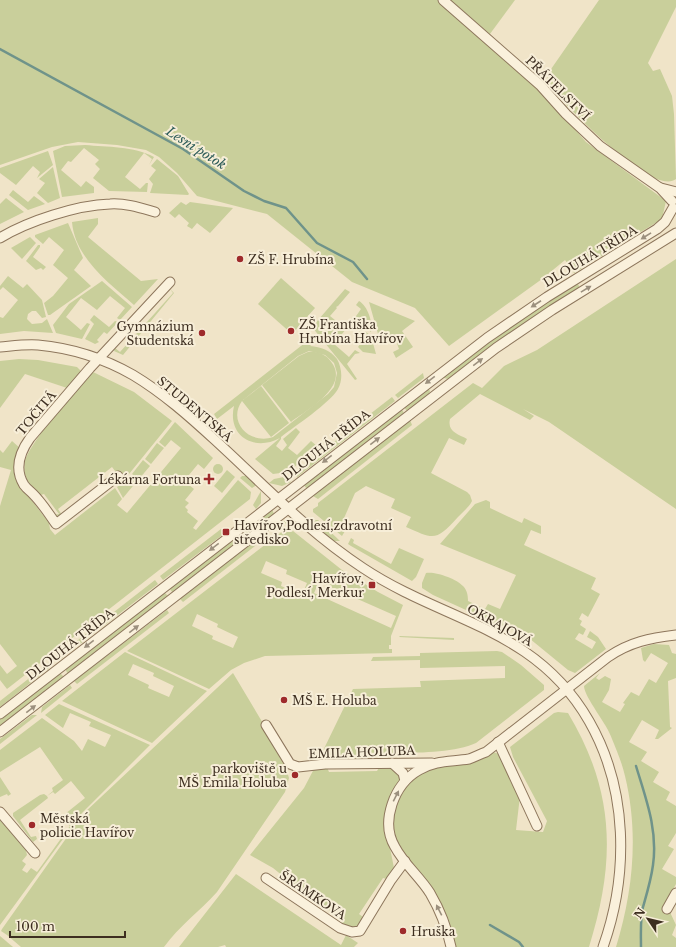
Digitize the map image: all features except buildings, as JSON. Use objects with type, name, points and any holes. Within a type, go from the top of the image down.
[{"type":"street","name":"PŘÁTELSTVÍ","points":[[443,0],[540,85],[566,114],[600,146],[672,196]]},
{"type":"street","name":"DLOUHÁ TŘÍDA","points":[[0,714],[433,378],[512,319],[657,229],[665,222],[672,196]]},
{"type":"street","points":[[0,238],[40,219],[74,210],[110,204],[134,206],[155,212]]},
{"type":"street","points":[[0,732],[496,348],[552,310],[676,233]]},
{"type":"street","points":[[98,359],[170,282]]},
{"type":"street","name":"STUDENTSKÁ","points":[[0,347],[37,345],[70,350],[98,359],[133,375],[166,398],[289,508]]},
{"type":"street","name":"TOČITÁ","points":[[98,359],[24,447],[20,461],[20,474],[25,487],[33,494],[56,524],[118,476]]},
{"type":"street","name":"OKRAJOVÁ","points":[[289,508],[326,540],[364,569],[395,586],[505,638],[528,653],[567,690],[588,720],[607,758],[617,797],[621,837],[617,888],[603,947]]},
{"type":"street","points":[[451,947],[448,931],[440,912],[429,893],[394,846],[389,825],[390,811],[394,797],[405,781],[417,771],[433,763],[470,758],[486,752],[608,657],[627,645],[648,638],[676,635]]},
{"type":"street","name":"EMILA HOLUBA","points":[[266,725],[290,764],[298,767],[325,764],[433,763]]},
{"type":"street","points":[[498,742],[537,826]]},
{"type":"street","points":[[392,763],[403,774],[405,781]]},
{"type":"street","points":[[0,812],[35,853]]},
{"type":"street","name":"ŠRÁMKOVA","points":[[266,878],[340,928],[352,932],[360,931],[405,861]]},
{"type":"street","points":[[667,909],[676,892]]},
{"type":"green space","points":[[0,0],[440,0],[539,88],[586,142],[666,201],[662,219],[574,273],[565,260],[542,279],[449,346],[415,308],[352,282],[267,214],[197,196],[177,173],[159,157],[146,150],[117,145],[78,142],[52,147],[0,165]]},
{"type":"green space","points":[[443,0],[515,0],[487,38]]},
{"type":"green space","points":[[599,0],[676,0],[676,7],[648,63],[653,71],[660,69],[672,96],[676,179],[664,181],[648,175],[629,162],[589,127],[546,84],[549,72]]},
{"type":"green space","points":[[85,145],[129,149],[146,153],[154,157],[149,165],[152,159],[144,153],[125,177],[140,189],[148,183],[147,192],[109,191],[93,178],[100,169],[95,164],[99,160],[84,148],[71,162],[68,161],[61,170],[81,187],[86,181],[94,187],[94,193],[62,197],[53,151],[65,146]]},
{"type":"green space","points":[[48,151],[53,165],[37,178],[40,172],[33,166],[16,185],[0,173],[0,168]]},
{"type":"green space","points":[[157,159],[178,176],[189,194],[188,195],[150,193],[153,184],[149,179],[156,170],[151,166]]},
{"type":"green space","points":[[53,167],[60,198],[48,203],[37,193],[45,183],[39,179]]},
{"type":"green space","points":[[13,190],[28,202],[34,196],[45,204],[28,210],[9,195]]},
{"type":"green space","points":[[6,198],[24,212],[0,224],[0,204]]},
{"type":"green space","points":[[181,202],[186,205],[190,202],[233,208],[210,233],[197,223],[192,229],[187,226],[189,223],[179,214],[175,218],[169,213]]},
{"type":"green space","points":[[98,218],[98,224],[88,237],[141,281],[158,279],[134,305],[104,279],[95,269],[79,247],[74,235],[72,222]]},
{"type":"green space","points":[[68,223],[83,258],[74,270],[91,286],[48,315],[44,303],[53,296],[68,278],[53,265],[64,250],[49,237],[43,244],[35,237],[35,235]]},
{"type":"green space","points":[[30,237],[36,243],[22,259],[11,248]]},
{"type":"green space","points":[[38,245],[40,245],[40,247],[33,257],[46,267],[43,270],[41,268],[36,270],[26,261]]},
{"type":"green space","points":[[676,259],[676,509],[549,422],[523,409],[534,416],[530,420],[480,394],[450,419],[450,427],[452,430],[467,439],[464,445],[449,438],[431,473],[467,492],[472,501],[445,531],[435,536],[429,536],[406,527],[411,517],[391,508],[395,499],[366,486],[355,493],[341,525],[345,531],[342,536],[313,512],[313,509],[318,506],[318,503],[473,383],[482,388],[504,366],[537,350]]},
{"type":"green space","points":[[8,276],[23,288],[27,284],[42,300],[46,317],[42,318],[36,311],[32,311],[28,314],[27,319],[32,324],[42,323],[47,319],[53,333],[24,331],[0,334],[0,317],[3,318],[18,300],[3,287],[0,290],[0,286]]},
{"type":"green space","points":[[281,278],[315,308],[292,334],[258,304]]},
{"type":"green space","points":[[102,281],[132,307],[120,320],[117,318],[125,308],[110,296],[97,310],[81,298],[66,317],[81,330],[87,323],[90,324],[82,339],[56,333],[53,325],[69,304]]},
{"type":"green space","points":[[577,282],[580,288],[448,379],[444,378],[444,376],[487,342]]},
{"type":"green space","points":[[170,289],[174,293],[123,355],[114,351],[115,348],[120,352],[173,293]]},
{"type":"green space","points":[[345,289],[350,292],[330,316],[346,329],[334,344],[349,357],[355,350],[360,353],[355,354],[347,364],[357,379],[355,380],[312,327]]},
{"type":"green space","points":[[359,301],[365,307],[369,315],[371,332],[354,319],[361,309],[356,305]]},
{"type":"green space","points":[[369,302],[415,321],[402,331],[413,347],[396,358],[393,352],[399,349],[395,338],[394,336],[380,341]]},
{"type":"green space","points":[[94,315],[109,327],[115,321],[118,322],[107,334],[104,332],[97,340],[99,342],[95,344],[85,339],[94,324],[90,320]]},
{"type":"green space","points":[[354,322],[371,336],[376,354],[363,352],[358,347],[365,337],[349,324]]},
{"type":"green space","points":[[315,335],[318,340],[310,346],[322,348],[328,351],[337,359],[339,363],[341,370],[341,382],[334,395],[281,437],[276,446],[282,451],[287,445],[283,439],[296,428],[300,432],[288,448],[297,455],[311,441],[317,446],[316,449],[288,472],[273,474],[255,459],[280,438],[270,442],[261,443],[252,442],[245,438],[239,433],[235,426],[233,417],[234,406],[217,419],[214,414]],"holes":[[[309,351],[325,355],[334,363],[337,373],[334,387],[328,394],[273,437],[264,439],[256,438],[243,430],[237,417],[238,409],[242,401],[271,437],[289,423],[261,386],[243,400],[298,356]]]},
{"type":"green space","points":[[308,352],[322,354],[330,360],[336,372],[335,381],[331,389],[324,397],[291,422],[262,385],[299,356]]},
{"type":"green space","points":[[19,359],[38,360],[77,367],[81,371],[67,388],[25,374],[0,408],[0,361]]},
{"type":"green space","points":[[93,372],[134,392],[172,421],[129,474],[122,480],[112,467],[58,509],[62,515],[59,519],[52,515],[59,514],[44,494],[37,496],[29,484],[24,471],[25,462],[34,443],[66,402]]},
{"type":"green space","points":[[423,373],[424,378],[398,398],[395,395]]},
{"type":"green space","points":[[428,388],[430,391],[429,394],[407,411],[403,406]]},
{"type":"green space","points":[[392,397],[395,401],[297,477],[294,473]]},
{"type":"green space","points":[[401,408],[404,413],[307,489],[303,484]]},
{"type":"green space","points":[[410,420],[412,425],[318,499],[313,496]]},
{"type":"green space","points":[[175,422],[213,458],[204,469],[198,464],[184,481],[194,489],[185,500],[189,503],[185,507],[188,510],[187,512],[198,521],[193,528],[196,530],[238,480],[251,492],[250,499],[7,689],[0,680],[0,665],[7,674],[17,666],[0,644],[0,506],[11,470],[0,467],[0,450],[3,453],[12,441],[21,449],[23,489],[49,523],[50,529],[55,535],[115,488],[122,499],[117,505],[127,513],[181,448],[171,440],[165,447],[159,442]]},
{"type":"green space","points":[[157,443],[164,448],[151,464],[145,459]]},
{"type":"green space","points":[[143,460],[150,466],[139,479],[132,474]]},
{"type":"green space","points":[[216,464],[220,464],[223,469],[220,474],[216,474],[213,471],[213,467]]},
{"type":"green space","points":[[227,470],[235,477],[222,493],[214,486]]},
{"type":"green space","points":[[131,476],[137,481],[123,498],[117,487]]},
{"type":"green space","points":[[242,476],[248,476],[257,485],[252,488],[240,478]]},
{"type":"green space","points":[[284,477],[291,482],[282,486],[269,483],[274,479]]},
{"type":"green space","points":[[261,491],[261,503],[256,509],[253,505]]},
{"type":"green space","points":[[486,500],[490,502],[490,508],[522,523],[524,518],[541,526],[541,534],[531,530],[524,545],[596,578],[591,589],[600,594],[588,617],[582,613],[579,619],[582,621],[580,625],[586,629],[583,635],[579,633],[575,639],[592,649],[596,642],[587,637],[590,631],[598,637],[606,649],[575,673],[568,670],[524,634],[499,625],[433,595],[422,588],[422,583],[426,573],[440,574],[460,583],[467,593],[468,601],[485,609],[488,604],[500,609],[516,575],[440,544],[475,504]]},
{"type":"green space","points":[[272,509],[274,514],[266,521],[261,516]]},
{"type":"green space","points":[[318,520],[340,541],[333,541],[312,523]]},
{"type":"green space","points":[[256,521],[260,526],[173,593],[169,588]]},
{"type":"green space","points":[[283,521],[293,521],[301,525],[298,528],[288,522],[273,531],[271,528]]},
{"type":"green space","points":[[288,527],[342,570],[403,605],[391,636],[391,645],[389,645],[389,649],[392,649],[392,653],[265,656],[244,663],[231,670],[209,689],[127,651]],"holes":[[[266,561],[287,570],[286,574],[307,583],[302,595],[281,586],[282,582],[261,573]],[[319,582],[396,616],[391,628],[314,593]],[[197,614],[218,624],[217,627],[238,637],[233,648],[212,639],[213,636],[192,626]]]},
{"type":"green space","points":[[221,529],[225,533],[163,580],[160,576]]},
{"type":"green space","points":[[265,533],[268,536],[183,602],[180,599]]},
{"type":"green space","points":[[351,538],[354,540],[353,543],[391,564],[399,548],[424,559],[416,577],[412,581],[348,544]]},
{"type":"green space","points":[[155,580],[158,584],[58,661],[55,658]]},
{"type":"green space","points":[[164,592],[168,596],[68,674],[65,669]]},
{"type":"green space","points":[[167,610],[169,613],[77,684],[74,681]]},
{"type":"green space","points":[[399,637],[454,638],[454,640]]},
{"type":"green space","points":[[654,644],[669,645],[672,653],[676,654],[676,678],[668,681],[670,727],[672,728],[658,739],[655,739],[659,730],[642,720],[629,742],[647,752],[641,761],[659,772],[653,782],[670,792],[666,800],[676,806],[676,833],[668,846],[674,849],[662,869],[676,877],[676,884],[663,908],[669,910],[676,925],[672,935],[676,938],[676,947],[616,947],[627,905],[630,884],[633,841],[632,819],[624,771],[616,748],[610,733],[588,697],[584,686],[600,673],[596,678],[599,680],[605,676],[611,679],[609,690],[602,702],[620,712],[625,704],[623,703],[631,692],[639,696],[649,679],[656,683],[668,663],[651,653],[645,662],[643,660],[641,648]]},
{"type":"green space","points":[[125,652],[207,691],[152,743],[62,701]],"holes":[[[133,664],[154,673],[153,676],[174,686],[169,697],[148,688],[149,685],[128,675]]]},
{"type":"green space","points":[[502,652],[521,665],[544,685],[544,690],[476,743],[451,750],[436,752],[361,753],[361,760],[318,761],[353,689],[421,687],[420,681],[505,678],[505,666],[420,668],[420,660],[371,661],[373,657],[420,656],[420,653]]},
{"type":"green space","points":[[50,662],[53,665],[0,707],[0,701]]},
{"type":"green space","points":[[60,673],[64,677],[0,727],[0,719]]},
{"type":"green space","points":[[233,673],[285,760],[289,778],[285,792],[217,892],[176,932],[164,947],[21,947],[1,931],[84,813]]},
{"type":"green space","points":[[70,685],[72,688],[41,713],[42,707]]},
{"type":"green space","points":[[59,704],[150,745],[82,813],[0,925],[0,820],[25,846],[27,855],[22,861],[26,864],[22,870],[27,873],[31,868],[37,872],[70,826],[60,818],[85,798],[71,781],[55,794],[53,792],[47,796],[53,791],[52,788],[63,780],[40,747],[0,772],[0,750],[42,718],[74,741],[82,751],[88,739],[105,747],[111,735],[89,726],[91,722],[70,713],[63,728],[45,715]]},
{"type":"green space","points":[[554,713],[568,713],[584,742],[595,770],[602,799],[606,827],[607,856],[604,885],[598,915],[589,947],[454,947],[451,934],[397,844],[392,820],[397,800],[409,782],[423,771],[493,752],[499,754],[520,796],[516,830],[543,832],[547,821],[513,757],[510,747]]},
{"type":"green space","points":[[32,715],[37,715],[0,744],[0,739]]},
{"type":"green space","points":[[381,764],[393,768],[400,779],[388,838],[394,868],[387,879],[383,878],[359,914],[363,917],[359,925],[354,928],[341,927],[342,919],[299,889],[273,868],[250,855],[304,788],[315,767],[326,765],[329,772],[377,771]]},
{"type":"green space","points":[[0,777],[11,794],[8,796],[7,794],[0,797]]},
{"type":"green space","points":[[44,794],[48,798],[20,820],[31,837],[36,836],[37,839],[33,842],[13,816],[13,813],[40,795]]},
{"type":"green space","points":[[236,874],[341,945],[346,935],[358,943],[354,947],[226,947],[225,945],[218,947],[179,947]]},
{"type":"green space","points":[[0,936],[13,947],[0,947]]},
{"type":"waterway","name":"Lesní potok","points":[[0,49],[183,149],[244,191],[264,201],[286,208],[317,243],[353,262],[367,279]]},
{"type":"waterway","points":[[636,766],[644,790],[654,839],[652,871],[641,917],[641,947]]},
{"type":"waterway","points":[[490,925],[519,942],[523,947]]},
{"type":"place","name":"ZŠ F. Hrubína","points":[[240,259]]},
{"type":"place","name":"ZŠ Františka Hrubína Havířov","points":[[291,331]]},
{"type":"place","name":"Gymnázium Studentská","points":[[202,333]]},
{"type":"place","name":"Lékárna Fortuna","points":[[209,479]]},
{"type":"place","name":"Havířov,Podlesí,zdravotní středisko","points":[[226,532]]},
{"type":"place","name":"Havířov, Podlesí, Merkur","points":[[372,585]]},
{"type":"place","name":"MŠ E. Holuba","points":[[284,700]]},
{"type":"place","name":"parkoviště u MŠ Emila Holuba","points":[[295,775]]},
{"type":"place","name":"Městská policie Havířov","points":[[32,825]]},
{"type":"place","name":"Hruška","points":[[403,931]]}]
